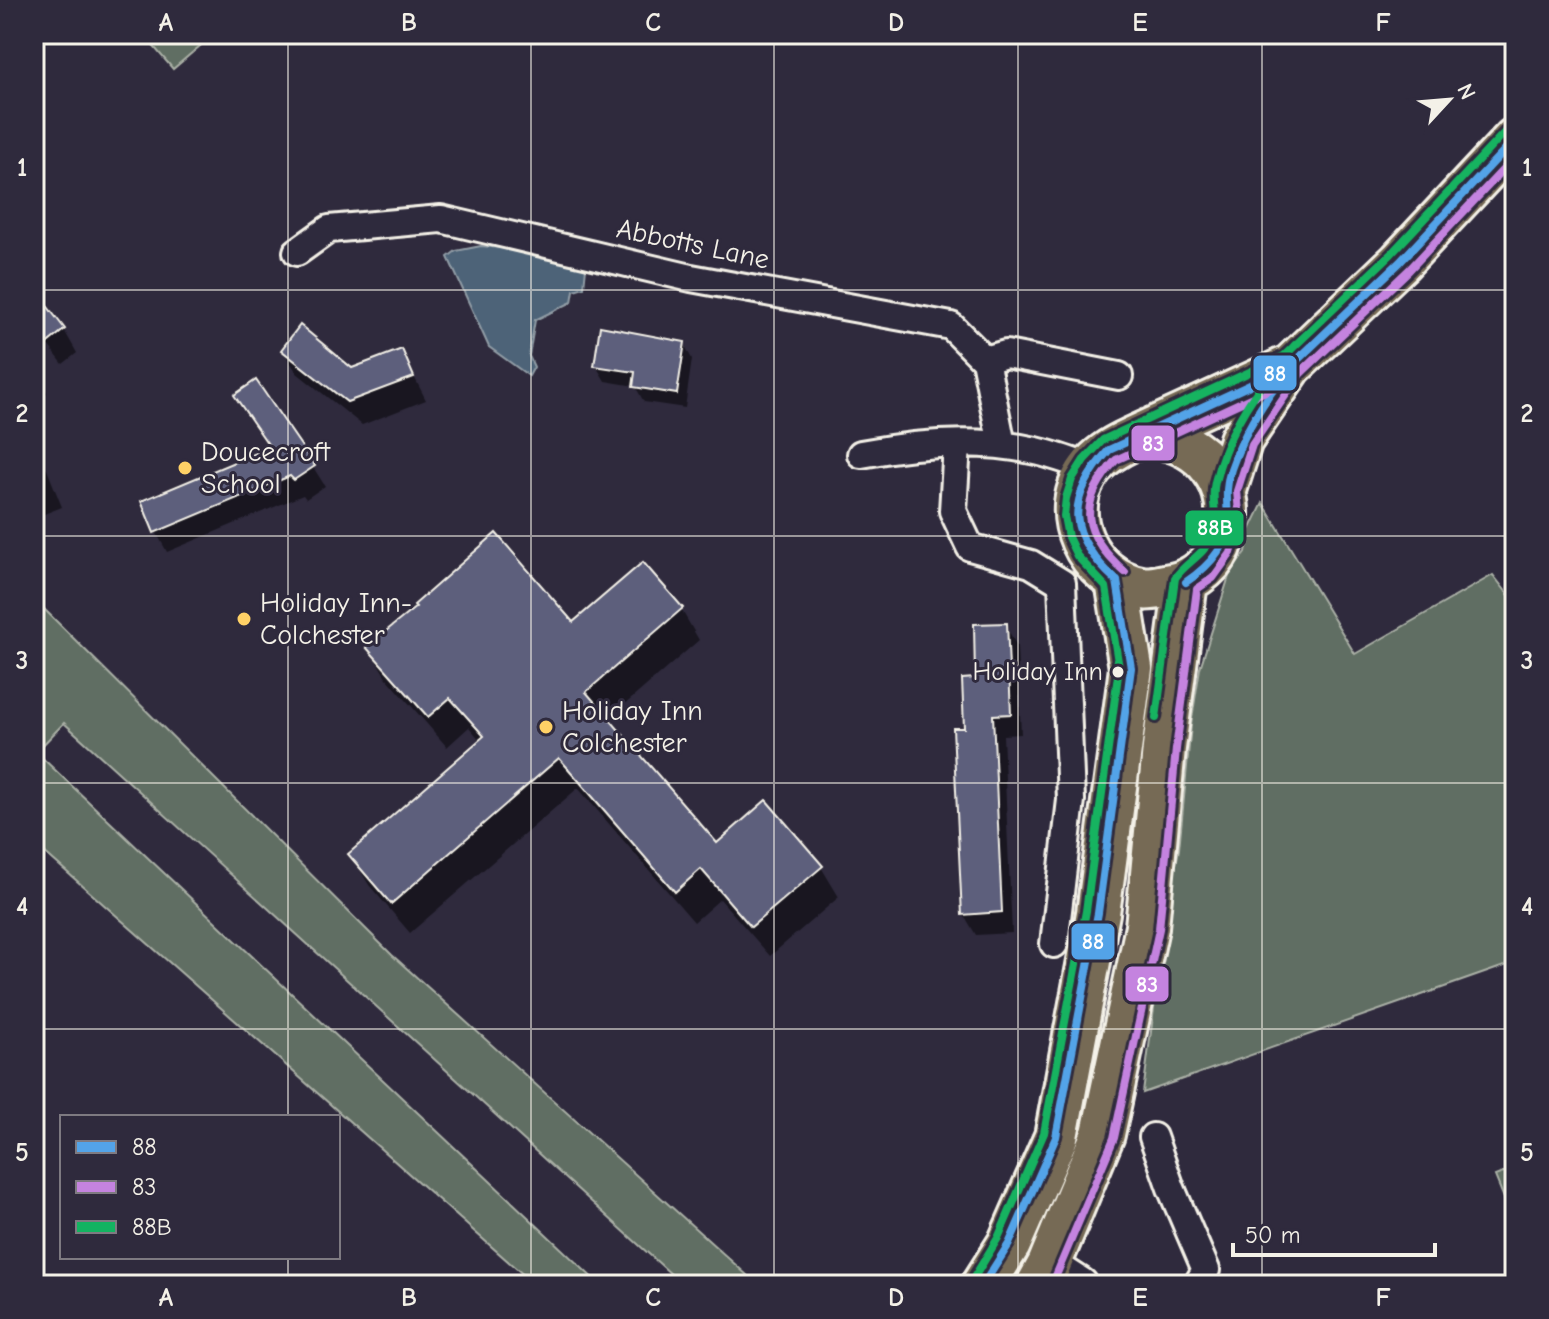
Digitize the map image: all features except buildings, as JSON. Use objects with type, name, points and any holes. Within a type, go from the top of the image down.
[{"type":"main road","points":[[1225,490],[1241,440],[1291,366],[1400,262],[1515,139]]},
{"type":"main road","points":[[1132,439],[1160,437],[1193,448],[1212,466],[1225,490],[1228,522],[1220,548],[1205,569],[1186,582],[1144,589],[1117,581],[1096,565],[1081,542],[1076,516],[1079,490],[1090,468],[1109,450],[1132,439],[1291,366]]},
{"type":"main road","points":[[983,1285],[1009,1244],[1056,1137],[1098,913],[1131,668],[1117,581]]},
{"type":"main road","points":[[1056,1278],[1103,1134],[1147,927],[1164,748],[1186,582]]},
{"type":"street","name":"Abbotts Lane","points":[[297,252],[329,229],[441,219],[691,278],[951,326],[985,360]]},
{"type":"street","points":[[1002,445],[985,360],[1006,354],[1119,376]]},
{"type":"street","points":[[957,445],[953,511],[970,547],[1031,564],[1062,583],[1071,800],[1054,944]]},
{"type":"street","points":[[861,454],[900,447],[1002,445],[1037,451],[1090,468]]},
{"type":"street","points":[[1153,1137],[1206,1280]]},
{"type":"green space","points":[[143,34],[214,34],[173,69]]},
{"type":"green space","points":[[1263,503],[1355,654],[1493,575],[1515,603],[1515,965],[1513,963],[1143,1093],[1166,916],[1179,849],[1200,668],[1230,573],[1246,552],[1250,530]]},
{"type":"green space","points":[[34,599],[392,955],[758,1285],[683,1285],[64,723],[36,752],[600,1285],[535,1285],[34,843]]},
{"type":"green space","points":[[1515,1168],[1515,1222],[1514,1223],[1495,1176]]},
{"type":"water","points":[[481,246],[535,253],[586,268],[584,287],[574,290],[572,302],[535,320],[529,356],[534,367],[529,376],[489,347],[448,257],[456,251]]},
{"type":"transit line","name":"88B","points":[[973,1279],[998,1238],[1044,1133],[1086,911],[1119,668],[1106,587],[1077,556],[1068,537],[1064,516],[1072,479],[1084,460],[1103,440],[1284,356],[1391,254],[1506,131]]},
{"type":"transit line","name":"88","points":[[1117,581],[1088,549],[1077,517],[1084,485],[1109,450],[1291,366],[1400,262],[1515,139]]},
{"type":"transit line","name":"83","points":[[1052,1285],[1114,1138],[1159,929],[1176,749],[1197,589],[1213,578],[1231,553],[1240,523],[1237,491],[1252,445],[1300,374],[1409,270],[1515,157]]},
{"type":"transit line","name":"88B","points":[[1156,718],[1175,578],[1212,537],[1215,482],[1236,426],[1257,391],[1295,345]]},
{"type":"transit line","name":"88","points":[[1186,582],[1202,570],[1221,547],[1227,528],[1228,482],[1237,453],[1261,408],[1303,354]]},
{"type":"transit line","name":"83","points":[[1125,572],[1100,545],[1089,518],[1094,491],[1116,460],[1296,377],[1307,366]]},
{"type":"transit line","name":"88","points":[[983,1285],[1009,1244],[1056,1137],[1098,913],[1131,668],[1117,581]]},
{"type":"place","name":"Doucecroft School","points":[[185,468]]},
{"type":"place","name":"Holiday Inn- Colchester","points":[[244,619]]},
{"type":"place","name":"Holiday Inn","points":[[1118,672]]},
{"type":"place","name":"Holiday Inn Colchester","points":[[546,727]]}]
